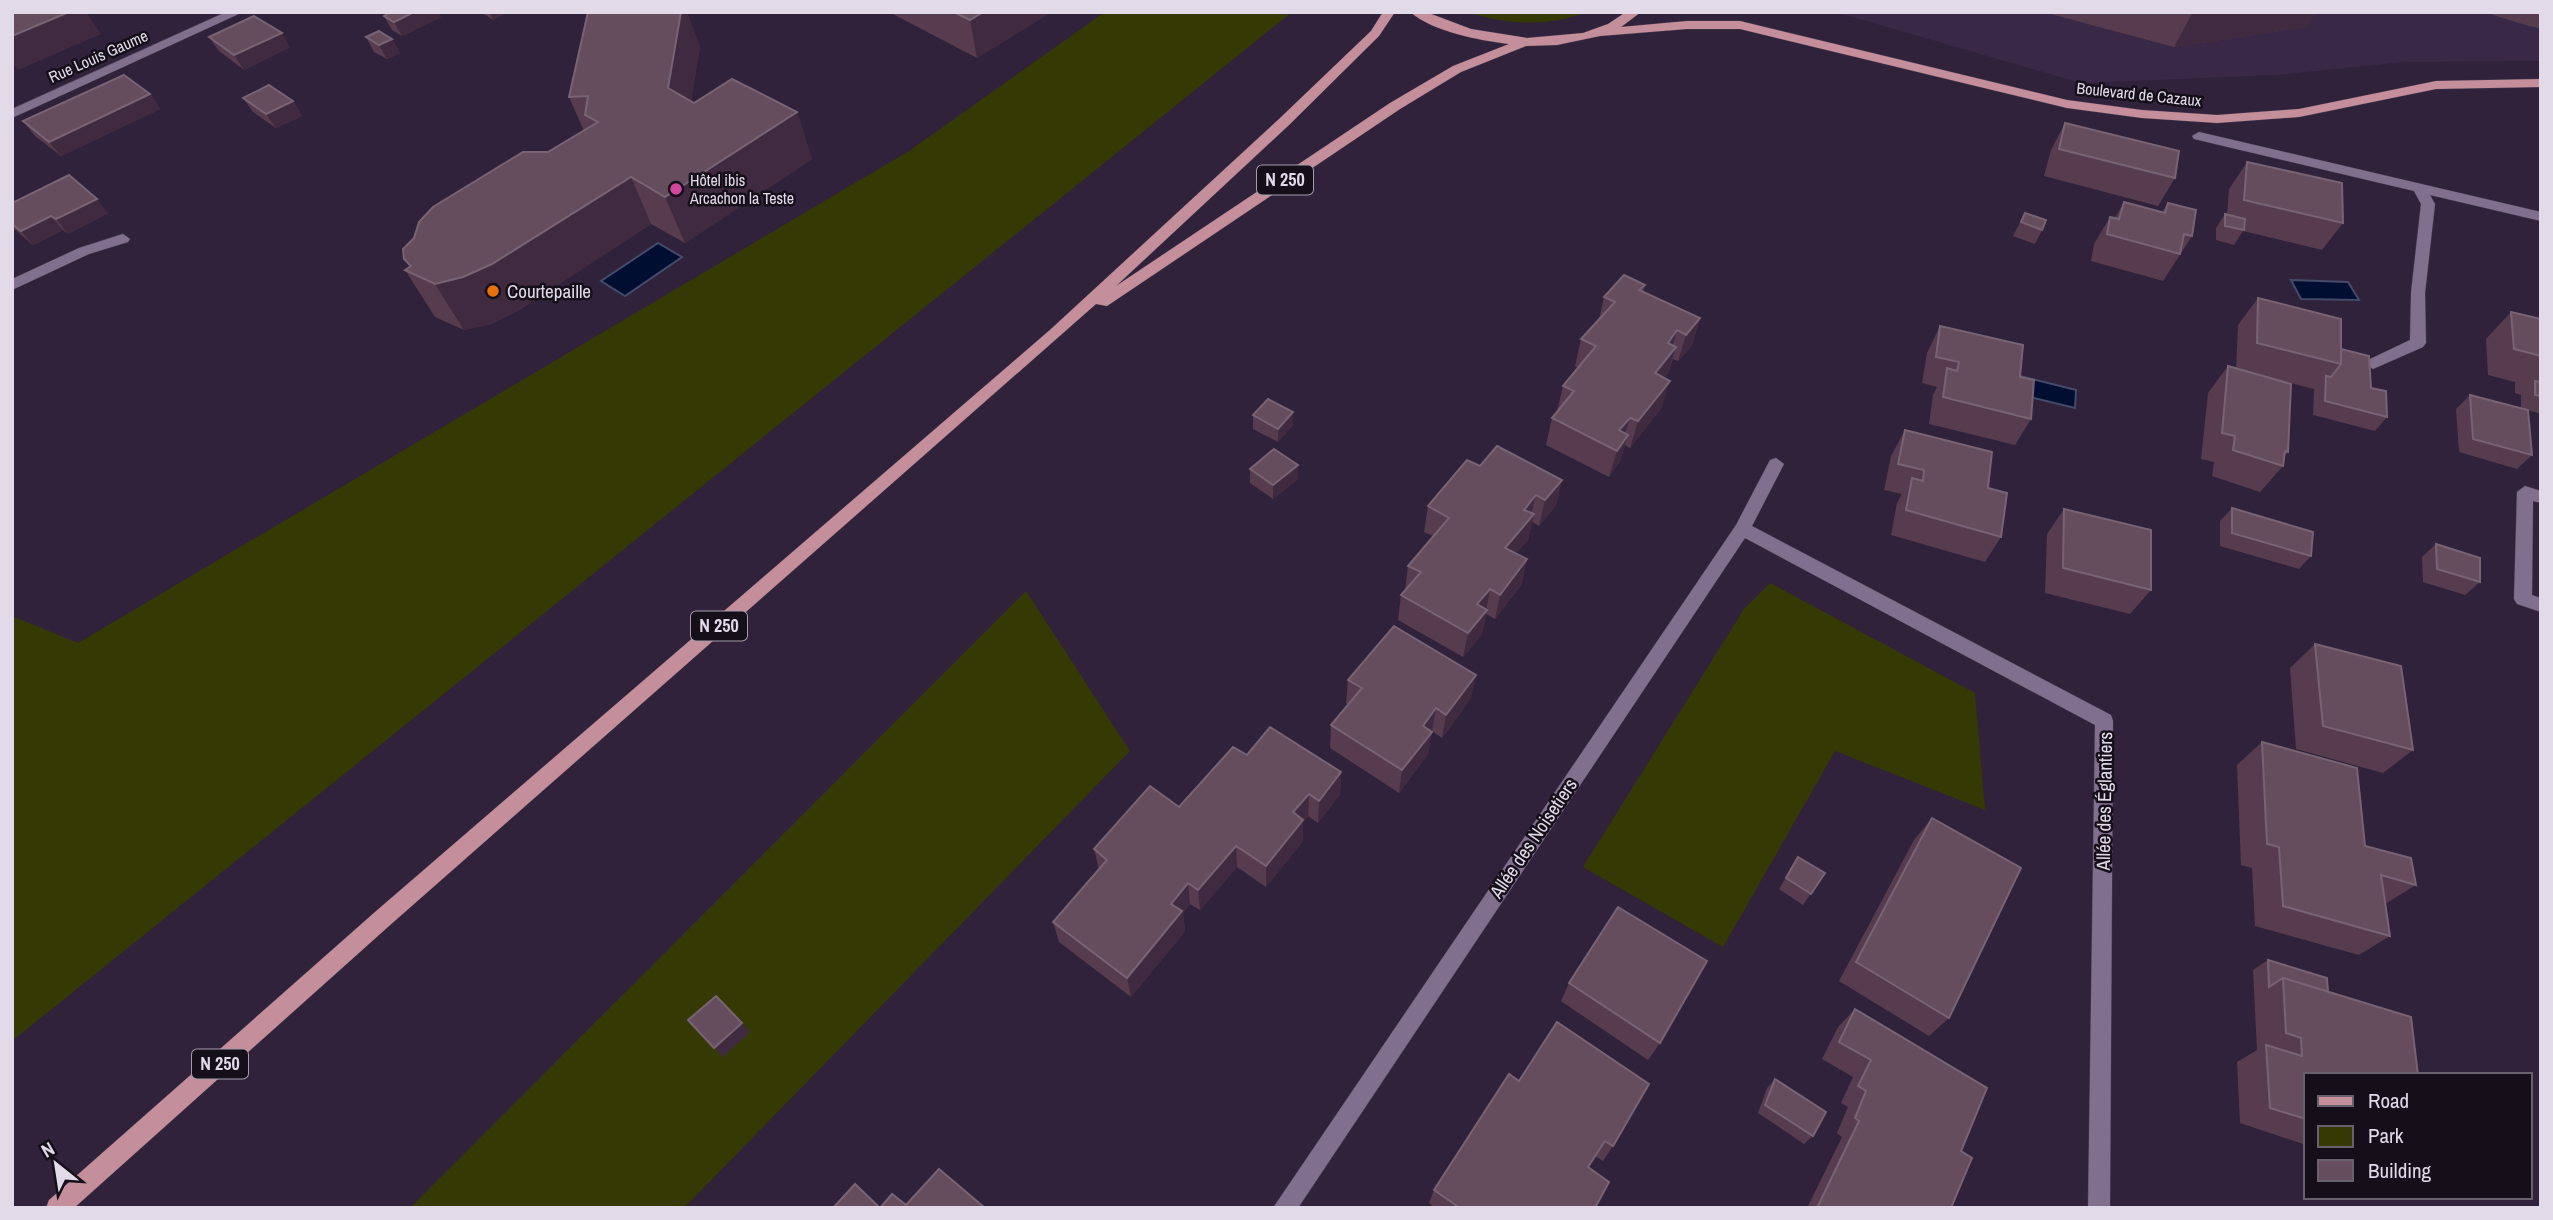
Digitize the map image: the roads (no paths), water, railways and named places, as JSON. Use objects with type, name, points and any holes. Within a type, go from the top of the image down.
[{"type":"main road","name":"N 250","points":[[57,1208],[382,919],[1056,333],[1284,122],[1376,33],[1389,12]]},
{"type":"main road","name":"N 250","points":[[1416,12],[1441,26],[1481,37],[1524,42],[1564,40],[1600,32],[1627,20],[1635,12]]},
{"type":"main road","name":"Boulevard de Cazaux","points":[[1719,12],[1740,25]]},
{"type":"main road","name":"Boulevard de Cazaux","points":[[1600,32],[1687,25],[1740,25],[2067,104],[2142,114],[2217,119],[2299,113],[2436,85],[2541,83]]},
{"type":"main road","name":"N 250","points":[[1056,333],[1395,106],[1457,69],[1524,42]]},
{"type":"street","name":"Rue Louis Gaume","points":[[12,114],[228,14]]},
{"type":"street","points":[[2199,136],[2541,218]]},
{"type":"street","points":[[2373,364],[2418,343],[2418,293],[2428,204],[2421,191]]},
{"type":"street","points":[[12,285],[84,251],[123,239]]},
{"type":"street","name":"Allée des Noisetiers","points":[[1284,1208],[1742,529],[1776,464]]},
{"type":"street","points":[[2541,497],[2525,492],[2524,599],[2541,605]]},
{"type":"street","name":"Allée des Églantiers","points":[[1742,529],[2104,722],[2099,1208]]},
{"type":"water","points":[[658,243],[682,257],[625,296],[601,281]]},
{"type":"water","points":[[2291,280],[2348,282],[2359,300],[2301,299]]},
{"type":"water","points":[[2020,376],[2076,390],[2075,408],[2018,394]]},
{"type":"place","name":"Hôtel ibis Arcachon la Teste","points":[[676,189]]},
{"type":"place","name":"Courtepaille","points":[[493,291]]}]
